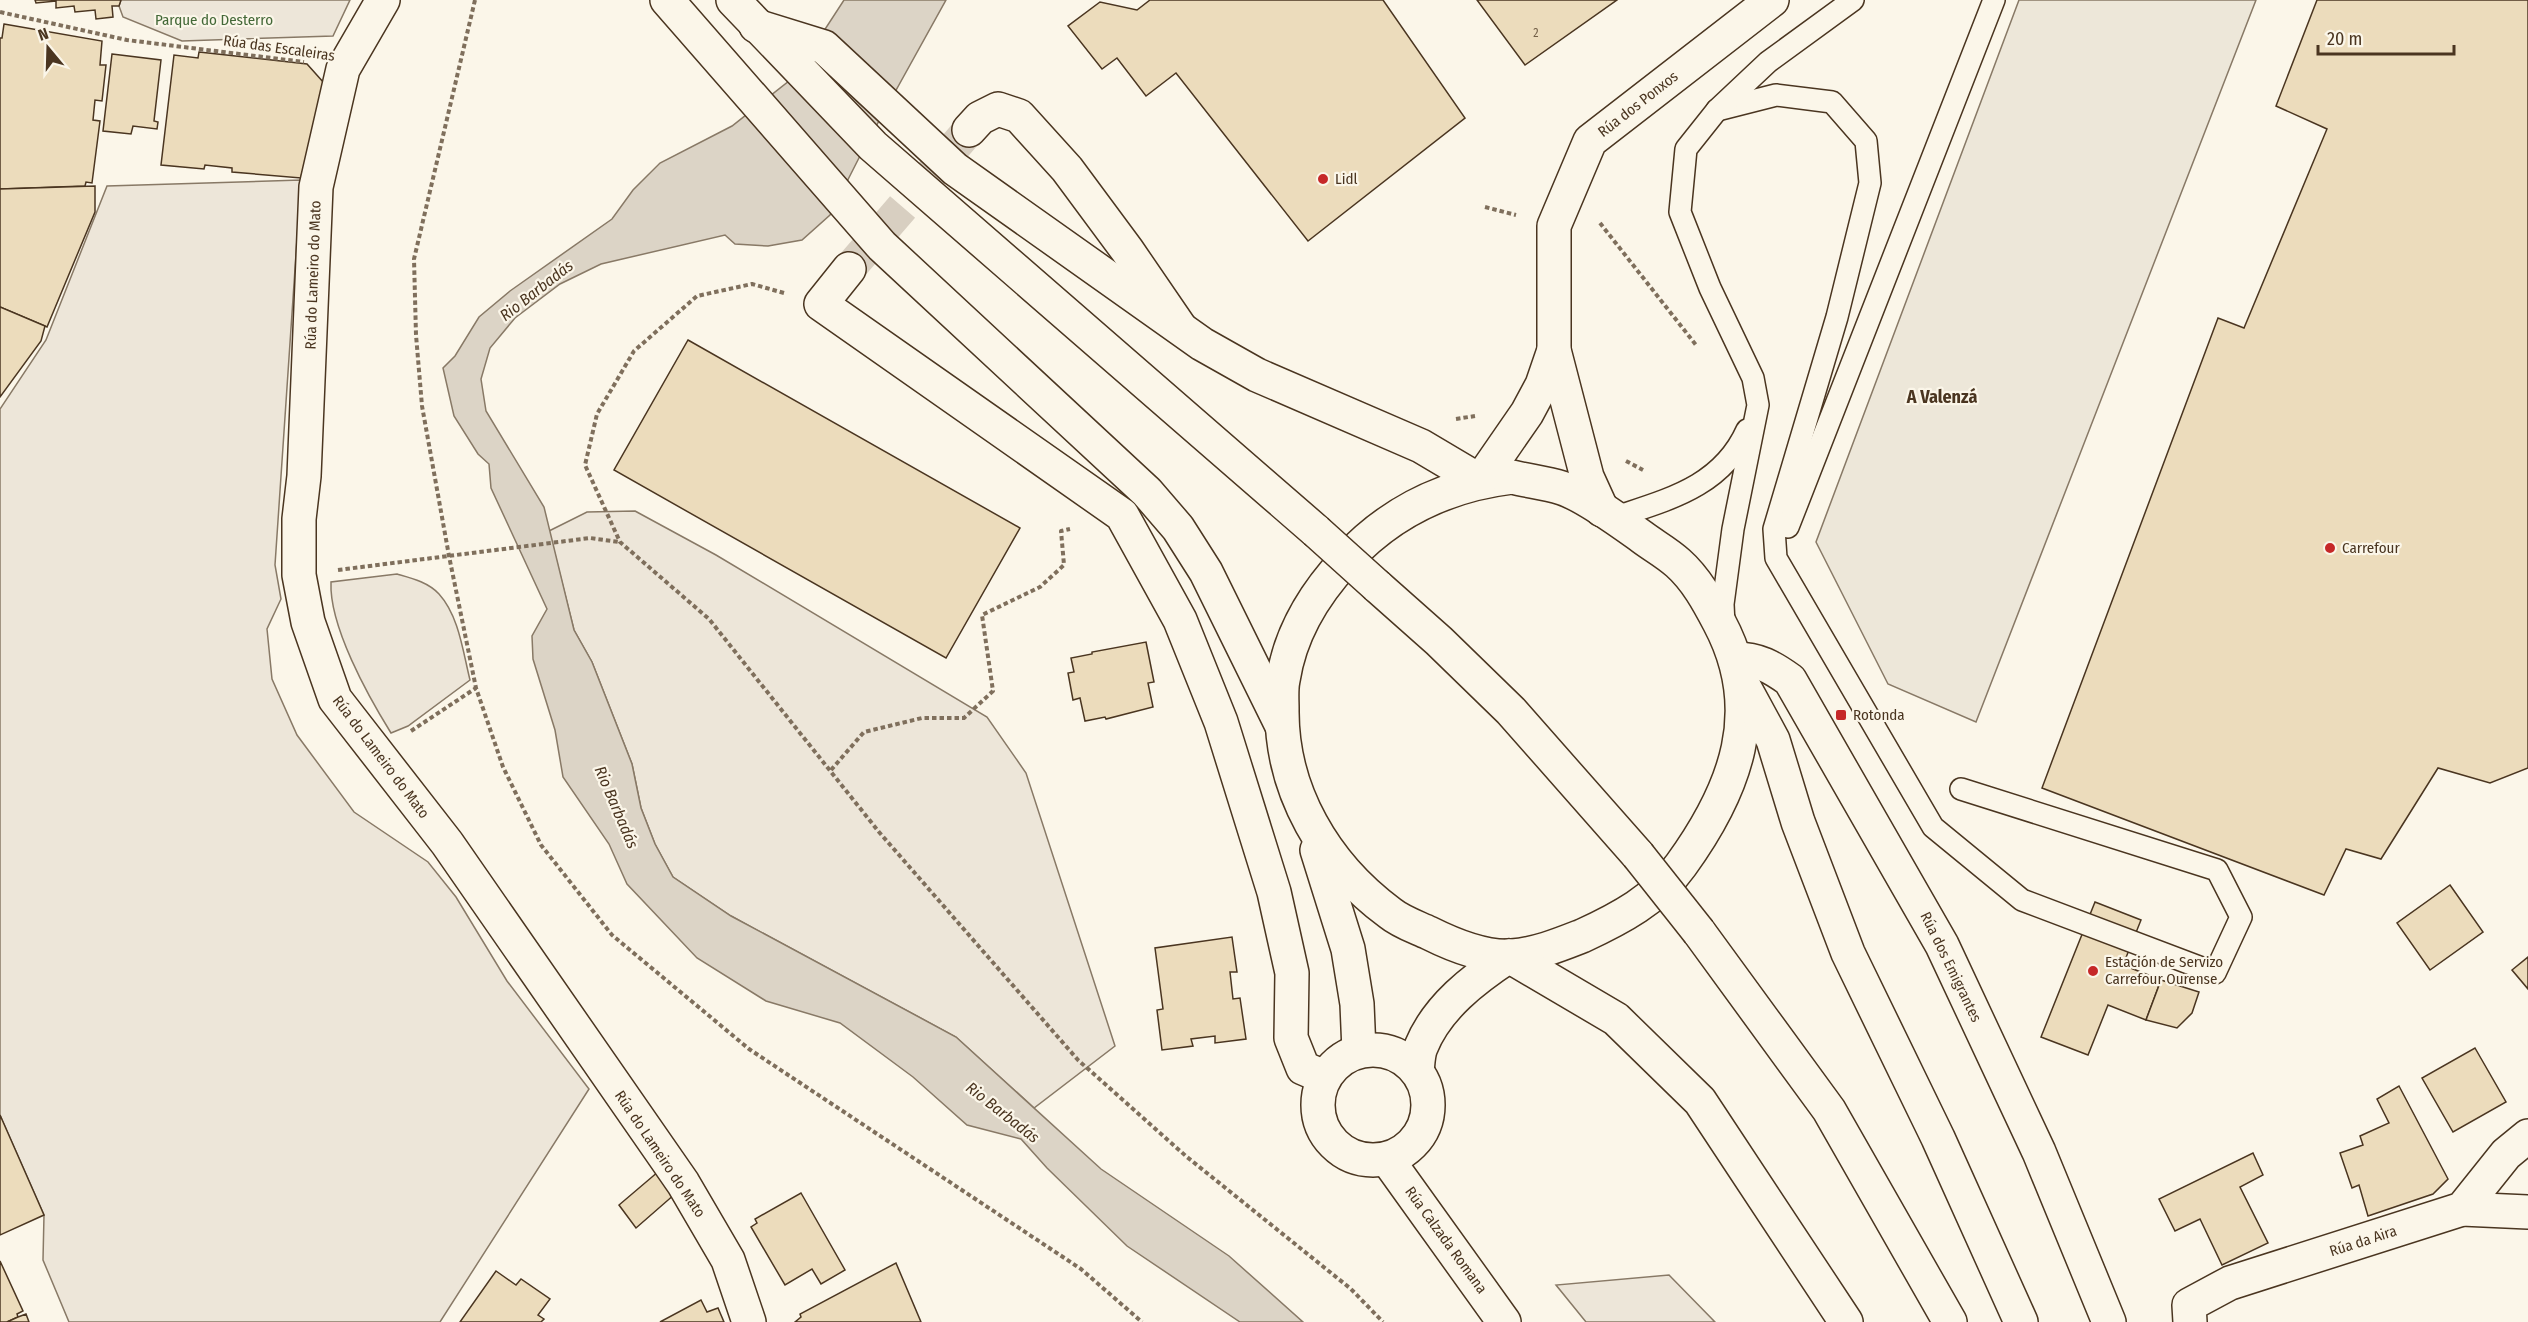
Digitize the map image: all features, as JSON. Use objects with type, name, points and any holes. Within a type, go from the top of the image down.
[{"type":"street","points":[[343,69],[383,0]]},
{"type":"street","points":[[343,69],[392,0]]},
{"type":"street","points":[[667,0],[882,246],[1147,492],[1178,528],[1206,572],[1282,726]]},
{"type":"street","points":[[733,0],[873,146],[1316,531],[1439,641],[1511,711],[1638,855],[1699,932],[1829,1110],[1950,1322]]},
{"type":"street","name":"Rúa dos Ponxos","points":[[1609,514],[1587,477],[1554,350],[1554,226],[1590,141],[1772,0]]},
{"type":"street","points":[[756,26],[824,47],[955,169],[1202,344],[1257,375],[1421,446],[1480,481]]},
{"type":"street","name":"Rúa do Lameiro do Mato","points":[[343,69],[316,187],[304,476],[299,519],[299,575],[308,622],[335,699],[447,843],[683,1183],[728,1260],[749,1322]]},
{"type":"street","points":[[969,130],[980,118],[998,110],[1019,116],[1067,169],[1127,250],[1179,326]]},
{"type":"street","points":[[849,269],[821,304],[1122,515],[1180,620],[1221,722],[1274,892],[1292,973],[1291,1038],[1303,1068],[1324,1077]]},
{"type":"street","name":"Rúa dos Ponxos","points":[[1480,481],[1527,413],[1542,385],[1554,350]]},
{"type":"street","points":[[1359,1051],[1357,1005],[1348,948],[1331,891],[1289,776],[1282,726],[1282,680],[1299,624],[1328,580],[1365,539],[1399,513],[1480,481],[1512,477],[1563,488],[1609,514],[1679,564],[1704,593],[1773,740],[1798,822],[1848,953],[1938,1138],[2021,1322]]},
{"type":"street","points":[[1122,515],[1147,492]]},
{"type":"street","points":[[1304,814],[1344,872],[1392,915],[1457,947],[1509,956],[1551,949],[1610,923],[1643,903],[1669,883],[1697,844],[1725,792],[1738,755],[1743,722],[1734,657]]},
{"type":"street","name":"Rúa dos Emigrantes","points":[[1734,657],[1753,659],[1773,667],[1790,680],[1930,924],[2038,1152],[2109,1322]]},
{"type":"street","points":[[1417,1071],[1420,1048],[1454,999],[1481,975],[1509,956]]},
{"type":"street","points":[[1509,956],[1616,1018],[1700,1101],[1846,1322]]},
{"type":"street","points":[[1380,1050],[1401,1057],[1417,1071],[1427,1091],[1428,1112],[1422,1133],[1407,1149],[1387,1159],[1366,1161],[1345,1153],[1329,1139],[1319,1120],[1318,1098],[1324,1077],[1339,1061],[1359,1051],[1380,1050]]},
{"type":"street","points":[[2462,1209],[2506,1154],[2528,1136]]},
{"type":"street","name":"Rúa Calzada Romana","points":[[1387,1159],[1504,1322]]},
{"type":"street","points":[[2462,1209],[2528,1212]]},
{"type":"street","name":"Rúa da Aira","points":[[2190,1322],[2189,1305],[2230,1283],[2462,1209]]},
{"type":"lane","points":[[1734,657],[1723,604],[1733,529],[1758,405],[1753,378],[1710,288],[1680,212],[1686,149],[1717,110],[1768,62],[1853,0]]},
{"type":"lane","points":[[1776,558],[1994,0]]},
{"type":"lane","points":[[1717,110],[1776,95],[1832,102],[1866,141],[1870,183],[1837,317],[1774,529],[1776,558],[1933,827],[2022,900],[2215,973],[2241,917],[2217,870],[1961,789]]},
{"type":"lane","points":[[1609,514],[1657,503],[1696,487],[1710,478],[1730,460],[1742,441],[1758,405]]},
{"type":"path","points":[[475,0],[414,258],[416,335],[422,406],[448,556],[476,688],[504,767],[541,845],[612,935],[749,1049],[1081,1269],[1142,1322]]},
{"type":"path","name":"Rúa das Escaleiras","points":[[0,12],[127,40],[310,62],[343,69]]},
{"type":"path","points":[[1485,207],[1554,226],[1600,223],[1707,358],[1734,339]]},
{"type":"path","points":[[821,304],[752,284],[697,296],[634,351],[597,414],[585,465],[620,542],[709,619],[879,832],[1078,1060],[1187,1157],[1352,1289],[1383,1322]]},
{"type":"path","points":[[1421,446],[1434,418],[1459,419],[1480,415],[1490,403],[1527,413]]},
{"type":"path","points":[[1572,426],[1605,433],[1613,449],[1631,465],[1645,471]]},
{"type":"path","points":[[831,770],[864,732],[922,718],[964,718],[993,691],[982,615],[1040,587],[1064,565],[1062,531],[1122,515]]},
{"type":"path","points":[[299,575],[590,537],[620,542]]},
{"type":"path","points":[[438,713],[476,688]]},
{"type":"green space","name":"Parque do Desterro","points":[[121,0],[350,0],[333,36],[182,41],[123,17],[119,6]]},
{"type":"green space","points":[[301,180],[275,565],[281,599],[267,629],[272,679],[297,735],[354,812],[428,862],[456,897],[507,981],[589,1089],[440,1322],[69,1322],[43,1260],[44,1215],[0,1115],[0,409],[46,340],[107,186]]},
{"type":"green space","points":[[635,511],[716,555],[987,717],[1026,773],[1115,1046],[1034,1108],[956,1037],[731,916],[673,877],[655,844],[641,808],[632,764],[592,662],[574,630],[549,531],[587,512]]},
{"type":"green space","points":[[397,574],[430,586],[446,603],[456,623],[470,680],[408,726],[391,733],[361,681],[343,639],[332,600],[331,582]]},
{"type":"green space","points":[[1669,1275],[1715,1322],[1586,1322],[1556,1285]]},
{"type":"shaded area","points":[[2019,0],[2256,0],[1976,722],[1888,684],[1816,542]]},
{"type":"water","name":"Rio Barbadás","points":[[844,0],[946,0],[864,148],[830,215],[802,240],[768,246],[735,244],[725,235],[601,264],[560,284],[515,318],[490,348],[481,379],[486,411],[544,507],[574,630],[592,662],[632,764],[641,808],[655,844],[673,877],[731,916],[956,1037],[1101,1169],[1229,1256],[1303,1322],[1240,1322],[1127,1246],[1047,1168],[1021,1139],[967,1125],[913,1077],[840,1023],[766,1001],[697,958],[627,884],[609,844],[563,777],[555,730],[533,659],[532,636],[547,609],[491,488],[489,464],[478,454],[454,416],[443,368],[455,356],[479,317],[510,291],[612,219],[633,190],[660,163],[732,126],[794,77]]},
{"type":"building","points":[[35,0],[121,0],[119,6],[112,6],[113,17],[96,19],[95,10],[75,12],[74,6],[56,8],[56,1],[36,3]]},
{"type":"building","name":"Lidl","points":[[1150,0],[1383,0],[1465,118],[1308,241],[1176,73],[1146,96],[1117,58],[1102,69],[1068,26],[1100,2],[1137,10]]},
{"type":"building","points":[[1477,0],[1617,0],[1525,65]]},
{"type":"building","name":"Carrefour","points":[[2317,0],[2528,0],[2528,768],[2490,783],[2438,768],[2381,859],[2346,849],[2324,895],[2042,788],[2218,318],[2244,328],[2327,129],[2276,106]]},
{"type":"building","points":[[4,24],[102,41],[100,65],[106,65],[102,101],[95,100],[93,120],[100,121],[92,183],[86,182],[85,186],[0,189],[0,38],[2,38]]},
{"type":"building","points":[[199,52],[307,64],[324,83],[309,173],[302,172],[301,178],[232,172],[232,168],[205,165],[204,169],[161,165],[174,55],[198,58]]},
{"type":"building","points":[[112,54],[161,60],[154,121],[158,122],[157,129],[133,126],[131,134],[103,131]]},
{"type":"building","points":[[95,186],[95,212],[47,327],[0,307],[0,189]]},
{"type":"building","points":[[0,307],[45,326],[41,341],[0,397]]},
{"type":"building","points":[[688,340],[1020,528],[946,658],[614,470]]},
{"type":"building","points":[[1146,642],[1154,682],[1148,683],[1153,707],[1106,719],[1105,717],[1085,721],[1080,698],[1073,700],[1068,673],[1074,672],[1071,658]]},
{"type":"building","points":[[2450,885],[2483,932],[2430,970],[2397,923]]},
{"type":"building","points":[[2095,902],[2141,920],[2123,965],[2161,980],[2146,1020],[2108,1005],[2088,1055],[2041,1037]]},
{"type":"building","points":[[1232,937],[1237,972],[1230,972],[1233,999],[1240,998],[1246,1039],[1215,1043],[1215,1036],[1191,1039],[1193,1046],[1162,1050],[1157,1010],[1163,1009],[1155,948]]},
{"type":"building","points":[[2528,957],[2528,989],[2512,970]]},
{"type":"building","points":[[2161,980],[2199,992],[2192,1013],[2177,1028],[2146,1020]]},
{"type":"building","points":[[2475,1048],[2506,1102],[2453,1132],[2422,1078]]},
{"type":"building","points":[[2399,1086],[2448,1179],[2433,1194],[2368,1216],[2359,1185],[2352,1188],[2340,1153],[2363,1145],[2360,1136],[2389,1123],[2377,1099]]},
{"type":"building","points":[[0,1115],[44,1215],[0,1235]]},
{"type":"building","points":[[2253,1153],[2263,1175],[2240,1187],[2268,1243],[2222,1265],[2200,1219],[2175,1231],[2159,1199]]},
{"type":"building","points":[[659,1171],[675,1194],[636,1228],[619,1205]]},
{"type":"building","points":[[801,1193],[845,1270],[821,1284],[812,1269],[785,1285],[751,1227],[757,1223],[755,1219]]},
{"type":"building","points":[[0,1261],[23,1311],[17,1314],[18,1317],[7,1322],[0,1322]]},
{"type":"building","points":[[896,1263],[921,1322],[795,1322],[801,1317],[800,1314]]},
{"type":"building","points":[[496,1271],[516,1285],[521,1279],[550,1299],[538,1315],[544,1319],[541,1322],[460,1322]]},
{"type":"building","points":[[701,1300],[707,1312],[718,1308],[724,1322],[660,1322]]},
{"type":"building","points":[[26,1314],[29,1322],[7,1322],[18,1317]]},
{"type":"tunnel","points":[[849,269],[969,130]]},
{"type":"place","name":"Lidl","points":[[1323,179]]},
{"type":"place","name":"Carrefour","points":[[2330,548]]},
{"type":"place","name":"Rotonda","points":[[1841,715]]},
{"type":"place","name":"Estación de Servizo Carrefour Ourense","points":[[2093,971]]},
{"type":"district","name":"A Valenzá","points":[[1942,397]]}]
